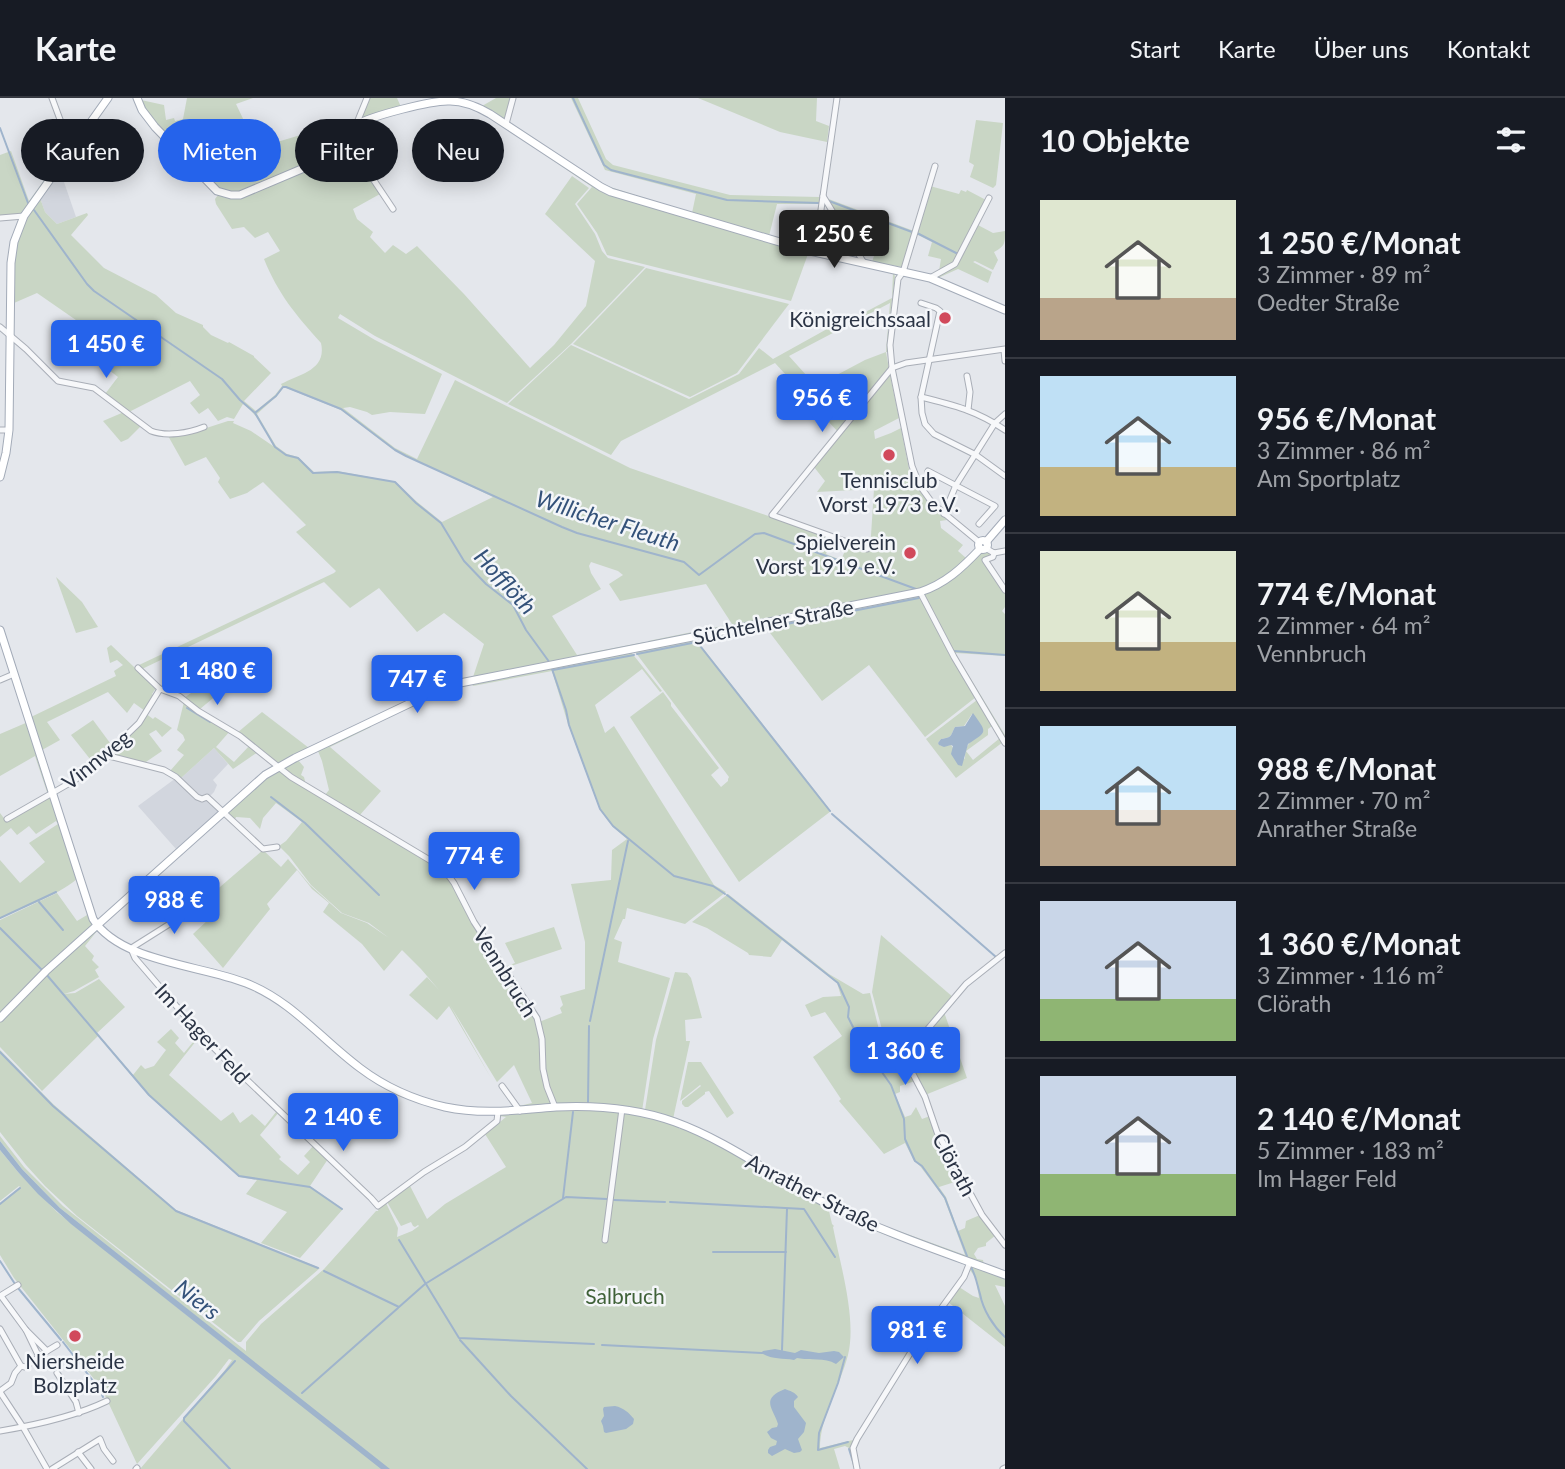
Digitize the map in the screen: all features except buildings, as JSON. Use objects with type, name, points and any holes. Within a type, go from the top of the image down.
[{"type":"main road","points":[[93,119],[108,98]]},
{"type":"main road","points":[[137,98],[142,110],[166,138],[217,191],[240,195],[295,172]]},
{"type":"main road","points":[[373,119],[435,101],[447,100],[475,106],[611,192],[813,251],[930,278],[1005,310]]},
{"type":"main road","points":[[0,477],[6,453],[4,430],[14,242],[24,216],[48,182]]},
{"type":"main road","name":"Süchtelner Straße","points":[[0,1018],[45,973],[223,812],[279,766],[434,692],[460,683],[919,592],[955,573],[985,547],[1005,520]]},
{"type":"main road","points":[[0,630],[97,926]]},
{"type":"main road","name":"Anrather Straße","points":[[97,926],[132,951],[247,983],[266,993],[289,1007],[359,1067],[398,1091],[425,1102],[475,1111],[591,1106],[643,1112],[709,1137],[828,1204],[873,1226],[969,1264],[1005,1275]]},
{"type":"street","points":[[52,98],[60,119]]},
{"type":"street","points":[[358,119],[367,98]]},
{"type":"street","points":[[506,124],[513,98]]},
{"type":"street","points":[[813,251],[837,98]]},
{"type":"street","points":[[935,166],[903,272],[898,279],[890,345],[892,368],[912,466],[920,486],[933,504],[985,547],[993,557],[985,560],[1005,590]]},
{"type":"street","points":[[375,182],[393,209]]},
{"type":"street","points":[[822,196],[864,263]]},
{"type":"street","points":[[930,278],[955,264],[989,198]]},
{"type":"street","points":[[0,218],[24,216]]},
{"type":"street","points":[[921,303],[940,311],[921,397],[925,425],[934,434],[976,455],[1005,476]]},
{"type":"street","points":[[0,327],[58,381],[94,388],[151,431],[184,433],[204,427]]},
{"type":"street","points":[[867,548],[772,515],[892,368],[906,363],[1004,349],[1005,361]]},
{"type":"street","points":[[967,376],[971,392],[968,410]]},
{"type":"street","points":[[921,397],[984,416],[1005,430]]},
{"type":"street","points":[[944,514],[956,485],[995,423],[1005,414]]},
{"type":"street","points":[[928,471],[995,506],[979,524]]},
{"type":"street","points":[[985,547],[1005,551]]},
{"type":"street","points":[[919,592],[1005,743]]},
{"type":"street","points":[[138,668],[160,689],[180,696],[279,766]]},
{"type":"street","points":[[0,680],[14,674]]},
{"type":"street","name":"Vinnweg","points":[[7,820],[75,780],[105,755],[139,723],[160,689]]},
{"type":"street","points":[[105,755],[169,772],[197,797],[207,797],[263,849],[277,846]]},
{"type":"street","name":"Vennbruch","points":[[279,766],[291,777],[443,868],[474,922],[537,1018],[542,1039],[543,1069],[555,1107]]},
{"type":"street","points":[[132,951],[133,947],[198,906]]},
{"type":"street","name":"Im Hager Feld","points":[[132,951],[135,958],[203,1037],[378,1206],[408,1182],[474,1140],[497,1121],[498,1112]]},
{"type":"street","name":"Clörath","points":[[1005,953],[966,984],[904,1057],[925,1097],[937,1132],[982,1215],[1005,1245]]},
{"type":"street","points":[[502,1086],[520,1111]]},
{"type":"street","points":[[605,1240],[622,1108]]},
{"type":"street","points":[[858,1469],[853,1448],[857,1439],[919,1339],[964,1276],[969,1264]]},
{"type":"street","points":[[18,1285],[1,1294],[26,1330],[39,1357]]},
{"type":"street","points":[[26,1330],[47,1351]]},
{"type":"street","points":[[0,1331],[21,1366]]},
{"type":"street","points":[[47,1469],[0,1392],[11,1383],[21,1366],[25,1367],[57,1345]]},
{"type":"street","points":[[57,1373],[76,1402],[79,1413]]},
{"type":"street","points":[[0,1431],[79,1413],[107,1401]]},
{"type":"street","points":[[52,1469],[100,1439],[113,1461]]},
{"type":"street","points":[[78,1452],[91,1469]]},
{"type":"shaded area","points":[[64,182],[76,217],[57,224],[45,212],[40,198],[50,184]]},
{"type":"shaded area","points":[[214,748],[228,764],[213,780],[217,785],[214,792],[209,797],[205,794],[201,797],[180,779]]},
{"type":"shaded area","points":[[176,778],[197,797],[206,798],[220,811],[176,849],[138,806]]},
{"type":"green space","points":[[187,98],[253,98],[236,104],[243,119],[183,119]]},
{"type":"green space","points":[[368,98],[397,98],[401,107],[434,98],[459,98],[482,106],[496,98],[511,98],[506,122],[450,99],[372,119],[361,119]]},
{"type":"green space","points":[[571,98],[578,98],[606,159],[613,165],[730,195],[820,197],[820,204],[777,204],[769,236],[813,249],[611,191],[508,124],[508,121],[610,187],[692,213],[696,194],[605,170]]},
{"type":"green space","points":[[698,98],[817,98],[816,121],[829,126],[827,142],[780,132]]},
{"type":"green space","points":[[141,100],[164,105],[166,119],[158,119],[158,128],[149,119]]},
{"type":"green space","points":[[976,120],[1003,123],[996,185],[993,188],[970,177],[974,165],[969,162]]},
{"type":"green space","points":[[504,127],[603,190],[808,254],[791,301],[607,255],[597,233],[577,204],[592,187]]},
{"type":"green space","points":[[295,137],[295,170],[281,176],[281,141]]},
{"type":"green space","points":[[11,151],[29,201],[44,182],[21,215],[0,217],[0,155]]},
{"type":"green space","points":[[295,173],[295,182],[372,182],[380,194],[353,209],[357,219],[373,232],[370,237],[385,253],[393,245],[406,254],[417,246],[530,368],[554,345],[586,306],[595,261],[545,214],[572,176],[589,188],[575,204],[595,234],[602,251],[608,258],[645,267],[572,343],[507,403],[375,336],[340,314],[338,318],[375,340],[442,374],[425,414],[390,412],[372,415],[350,407],[343,408],[395,448],[417,459],[455,380],[630,468],[832,538],[826,554],[841,560],[848,544],[870,551],[874,489],[817,492],[825,481],[814,467],[890,375],[899,418],[874,431],[875,439],[901,428],[914,483],[930,505],[947,520],[940,521],[941,528],[963,545],[958,551],[966,558],[944,580],[920,589],[649,643],[648,641],[732,624],[706,584],[620,601],[609,584],[623,575],[591,562],[591,573],[601,589],[552,616],[577,655],[645,642],[646,644],[631,652],[662,691],[660,692],[642,669],[595,705],[605,733],[614,726],[714,885],[726,892],[685,924],[627,908],[625,919],[614,939],[622,942],[618,962],[670,978],[653,1039],[642,1111],[551,1106],[521,1108],[519,1106],[532,1103],[514,1065],[497,1082],[450,1005],[491,1078],[449,1006],[437,1020],[409,995],[427,977],[439,990],[421,969],[402,950],[384,971],[362,944],[323,912],[329,903],[312,889],[297,870],[267,904],[270,909],[223,968],[193,934],[210,918],[199,905],[263,850],[281,867],[288,859],[283,853],[310,885],[341,913],[367,923],[389,938],[369,923],[342,913],[311,885],[279,846],[302,822],[276,803],[263,818],[260,829],[250,818],[236,817],[234,821],[226,813],[262,779],[279,769],[442,868],[539,1022],[562,1013],[560,996],[585,989],[585,942],[571,884],[611,880],[612,850],[627,839],[612,826],[600,810],[568,724],[552,671],[473,686],[471,683],[447,686],[449,682],[473,677],[484,644],[444,613],[417,632],[379,588],[350,608],[324,582],[142,669],[139,665],[336,571],[296,532],[306,525],[263,482],[247,493],[230,499],[206,457],[185,466],[167,434],[191,433],[234,421],[233,423],[273,446],[261,423],[248,408],[243,404],[234,419],[227,417],[218,421],[208,408],[199,414],[190,403],[200,395],[190,381],[129,412],[105,394],[118,377],[100,363],[118,356],[97,322],[86,327],[37,293],[14,303],[12,264],[23,221],[40,198],[45,212],[57,224],[87,213],[71,235],[104,268],[156,295],[176,313],[203,325],[211,335],[254,356],[271,373],[244,401],[256,411],[275,395],[281,384],[304,374],[316,365],[322,352],[321,343],[288,304],[269,272],[264,259],[280,251],[268,232],[255,238],[244,227],[232,229],[215,199],[218,195],[227,196],[268,182],[281,182],[281,178]],"holes":[[[284,387],[341,410],[394,450],[493,497],[442,522],[396,482],[337,471],[314,472],[298,457],[287,454],[276,446],[257,414]]]},
{"type":"green space","points":[[212,182],[267,182],[246,191],[223,193]]},
{"type":"green space","points":[[930,186],[959,194],[961,190],[967,190],[986,200],[955,262],[939,271],[941,259],[928,256],[932,242],[916,234]]},
{"type":"green space","points":[[826,198],[914,231],[902,267],[872,262],[874,243],[847,232]]},
{"type":"green space","points":[[976,224],[993,233],[1005,231],[1004,244],[994,252],[998,260],[993,270],[973,262],[992,272],[988,283],[958,269],[938,278],[936,276],[952,267]]},
{"type":"green space","points":[[818,254],[894,272],[895,277],[886,352],[889,369],[845,418],[838,432],[775,363],[621,441],[611,455],[508,404],[571,345],[689,399],[739,374],[759,348],[773,359],[836,324],[892,298],[893,273],[815,256]],"holes":[[[890,303],[886,352],[816,386],[789,356]]]},
{"type":"green space","points":[[646,268],[789,304],[737,373],[690,397],[573,344]]},
{"type":"green space","points":[[124,412],[142,425],[121,442],[103,421]]},
{"type":"green space","points":[[987,551],[991,556],[982,560],[1005,591],[1005,607],[1002,611],[1005,614],[1005,656],[955,653],[1005,735],[1005,741],[948,646],[922,593],[981,552]]},
{"type":"green space","points":[[56,577],[82,602],[98,627],[76,633]]},
{"type":"green space","points":[[919,595],[976,697],[925,737],[869,665],[822,701],[764,625]]},
{"type":"green space","points":[[761,625],[763,630],[699,643],[831,811],[739,882],[630,717],[663,692],[719,768],[711,775],[721,787],[729,777],[636,653]]},
{"type":"green space","points":[[111,645],[156,688],[145,711],[134,703],[127,713],[108,692],[47,722],[60,740],[42,750],[31,717],[116,676],[114,671],[123,665],[117,660],[110,663],[107,648]]},
{"type":"green space","points":[[205,652],[230,684],[200,709],[184,698],[217,674]]},
{"type":"green space","points":[[977,700],[992,726],[988,729],[988,735],[966,751],[973,760],[1000,738],[1003,742],[956,778],[926,739]],"holes":[[[972,714],[971,741],[966,749],[965,759],[951,745],[941,746],[938,743],[951,736],[955,727],[964,726]]]},
{"type":"green space","points":[[184,702],[230,731],[216,747],[234,762],[250,745],[258,752],[233,769],[214,748],[180,779],[170,771],[184,755],[177,750],[185,740],[177,730]]},
{"type":"green space","points":[[262,712],[309,748],[278,764],[237,733]]},
{"type":"green space","points":[[145,713],[172,728],[162,737],[156,730],[149,734],[162,751],[143,764],[107,755]]},
{"type":"green space","points":[[93,720],[113,747],[94,764],[71,735]]},
{"type":"green space","points":[[28,722],[52,792],[48,795],[35,756],[0,776],[0,734]]},
{"type":"green space","points":[[367,725],[371,727],[330,747],[381,791],[359,816],[325,795],[329,790],[318,751],[298,760],[304,767],[301,775],[305,781],[284,768],[284,765]]},
{"type":"green space","points":[[51,796],[80,876],[53,894],[0,918],[0,860],[20,883],[45,862],[29,843],[58,824],[56,821],[36,834],[29,826],[17,835],[11,828],[0,837],[0,813],[6,821]]},
{"type":"green space","points":[[57,893],[77,921],[87,915],[86,901],[92,927],[0,1016],[0,920]]},
{"type":"green space","points":[[728,894],[829,974],[863,994],[870,993],[881,1038],[896,1064],[899,1065],[904,1059],[915,1081],[900,1086],[900,1092],[895,1094],[905,1117],[911,1115],[916,1107],[922,1119],[930,1116],[961,1180],[939,1187],[946,1197],[958,1231],[965,1228],[966,1221],[980,1215],[996,1235],[974,1254],[977,1259],[983,1260],[984,1265],[912,1239],[834,1205],[796,1183],[874,1222],[965,1255],[944,1198],[914,1161],[905,1143],[884,1154],[839,1101],[841,1099],[813,1057],[842,1036],[825,1012],[811,1017],[805,1005],[823,997],[841,996],[837,983],[782,940],[771,957],[749,955],[707,928],[692,922]]},
{"type":"green space","points":[[554,927],[562,949],[505,968],[504,965],[515,963],[505,943]]},
{"type":"green space","points":[[97,931],[85,946],[99,967],[95,970],[99,977],[64,994],[75,993],[99,979],[125,1007],[97,1033],[133,1075],[141,1065],[145,1069],[154,1066],[166,1050],[157,1042],[171,1029],[179,1038],[175,1043],[184,1053],[198,1034],[200,1036],[169,1075],[221,1121],[233,1112],[240,1123],[252,1114],[265,1126],[276,1110],[279,1112],[260,1135],[281,1157],[279,1159],[298,1175],[310,1162],[304,1156],[314,1145],[328,1159],[310,1186],[343,1209],[300,1258],[261,1243],[287,1212],[246,1194],[257,1180],[239,1177],[148,1095],[98,1036],[42,1091],[0,1047],[0,1020],[67,955]]},
{"type":"green space","points":[[881,935],[954,998],[898,1063],[884,1037],[872,992]]},
{"type":"green space","points":[[675,972],[687,973],[691,978],[702,1018],[685,1020],[686,1041],[690,1041],[673,1119],[645,1110],[656,1040]]},
{"type":"green space","points":[[944,1012],[967,1078],[925,1095],[905,1057]]},
{"type":"green space","points":[[0,1050],[53,1104],[176,1210],[320,1268],[238,1342],[77,1216],[26,1165],[0,1132]]},
{"type":"green space","points":[[688,1062],[701,1062],[734,1113],[727,1118],[709,1091],[688,1107],[682,1104],[682,1101],[701,1086],[680,1101]]},
{"type":"green space","name":"Salbruch","points":[[565,1108],[624,1111],[679,1125],[679,1129],[684,1127],[699,1134],[822,1203],[828,1210],[830,1207],[965,1262],[966,1265],[829,1211],[849,1308],[850,1341],[848,1355],[823,1425],[820,1448],[853,1440],[851,1449],[845,1446],[834,1449],[840,1469],[140,1469],[232,1360],[229,1359],[137,1464],[102,1389],[14,1278],[0,1255],[0,1203],[20,1187],[0,1201],[0,1150],[57,1212],[237,1355],[240,1351],[60,1208],[22,1169],[0,1141],[0,1136],[24,1167],[63,1206],[246,1351],[246,1342],[261,1324],[324,1269],[379,1207],[386,1203],[398,1228],[397,1237],[419,1226],[413,1226],[411,1222],[401,1226],[387,1202],[409,1184],[427,1219],[445,1204],[506,1167],[485,1134],[506,1117],[499,1116],[501,1114]]},
{"type":"green space","points":[[974,1266],[1005,1277],[1005,1287],[995,1285],[1005,1306],[1005,1347],[948,1302],[959,1287],[979,1298],[976,1278],[969,1269]]},
{"type":"water","points":[[973,713],[983,731],[968,744],[962,766],[958,765],[951,754],[953,746],[944,747],[938,743],[951,736],[955,727],[965,726]]},
{"type":"water","points":[[0,1141],[22,1169],[60,1208],[390,1469],[381,1469],[71,1224],[18,1172],[0,1150]]},
{"type":"water","points":[[775,1349],[795,1353],[801,1350],[819,1353],[834,1351],[844,1357],[836,1364],[822,1360],[770,1357],[761,1353]]},
{"type":"water","points":[[785,1389],[798,1397],[794,1401],[794,1407],[806,1423],[804,1432],[798,1439],[802,1450],[794,1453],[785,1449],[772,1456],[768,1450],[776,1445],[777,1441],[767,1432],[778,1424],[770,1400]]},
{"type":"water","points":[[615,1406],[630,1414],[634,1419],[633,1424],[626,1429],[606,1433],[601,1421],[604,1416],[603,1409]]},
{"type":"waterway","points":[[573,98],[604,165],[611,170],[727,200],[819,203]]},
{"type":"waterway","points":[[0,128],[28,203]]},
{"type":"waterway","points":[[829,201],[912,232]]},
{"type":"waterway","name":"Hofflöth","points":[[34,210],[94,291],[222,379],[255,413],[275,447],[286,455],[298,458],[313,473],[337,472],[395,482],[441,523],[464,561],[486,584],[513,605],[526,630],[550,663]]},
{"type":"waterway","points":[[917,233],[958,254]]},
{"type":"waterway","name":"Willicher Fleuth","points":[[256,412],[286,387],[341,409],[406,456],[562,527],[684,562],[699,575],[755,534],[764,533],[916,589]]},
{"type":"waterway","points":[[766,628],[919,598]]},
{"type":"waterway","points":[[637,654],[762,629]]},
{"type":"waterway","points":[[697,642],[830,811]]},
{"type":"waterway","points":[[954,651],[1005,655]]},
{"type":"waterway","points":[[553,670],[634,655]]},
{"type":"waterway","name":"Hofflöth","points":[[552,669],[600,809],[613,826],[674,876],[713,886],[725,894]]},
{"type":"waterway","points":[[187,708],[210,722]]},
{"type":"waterway","points":[[271,797],[305,823],[379,895]]},
{"type":"waterway","points":[[832,814],[996,957]]},
{"type":"waterway","points":[[590,1021],[628,841]]},
{"type":"waterway","points":[[0,918],[56,892]]},
{"type":"waterway","name":"Hofflöth","points":[[727,895],[838,983],[849,1007],[848,1017],[860,1041],[891,1085],[904,1119],[905,1139],[915,1161],[922,1166],[945,1198],[967,1256]]},
{"type":"waterway","points":[[39,902],[63,930]]},
{"type":"waterway","points":[[0,928],[42,970]]},
{"type":"waterway","points":[[46,974],[149,1095],[239,1176],[310,1187],[342,1209]]},
{"type":"waterway","points":[[588,1102],[589,1026]]},
{"type":"waterway","points":[[0,1052],[53,1106],[176,1211],[318,1268]]},
{"type":"waterway","points":[[563,1198],[573,1112]]},
{"type":"waterway","points":[[0,1204],[20,1188]]},
{"type":"waterway","points":[[324,1271],[399,1307],[425,1284],[566,1197],[607,1199]]},
{"type":"waterway","points":[[614,1200],[665,1202]]},
{"type":"waterway","points":[[670,1202],[804,1209],[835,1257]]},
{"type":"waterway","points":[[782,1350],[787,1209]]},
{"type":"waterway","points":[[399,1240],[459,1338],[594,1344]]},
{"type":"waterway","points":[[713,1252],[786,1252]]},
{"type":"waterway","points":[[0,1261],[15,1284]]},
{"type":"waterway","name":"Hofflöth","points":[[971,1267],[986,1312],[1005,1337]]},
{"type":"waterway","points":[[18,1288],[61,1340]]},
{"type":"waterway","points":[[302,1393],[398,1308]]},
{"type":"waterway","points":[[460,1340],[511,1396],[587,1469]]},
{"type":"waterway","points":[[63,1342],[103,1397]]},
{"type":"waterway","points":[[602,1345],[762,1353]]},
{"type":"waterway","points":[[845,1357],[819,1433],[818,1450],[848,1442]]},
{"type":"waterway","points":[[230,1469],[184,1418],[235,1361]]},
{"type":"waterway","points":[[849,1449],[854,1465]]},
{"type":"place","name":"Königreichssaal","points":[[945,318]]},
{"type":"place","name":"Tennisclub Vorst 1973 e.V.","points":[[889,455]]},
{"type":"place","name":"Spielverein Vorst 1919 e.V.","points":[[910,553]]},
{"type":"place","name":"Niersheide Bolzplatz","points":[[75,1336]]},
{"type":"water label","name":"Niers","points":[[198,1299]]}]
